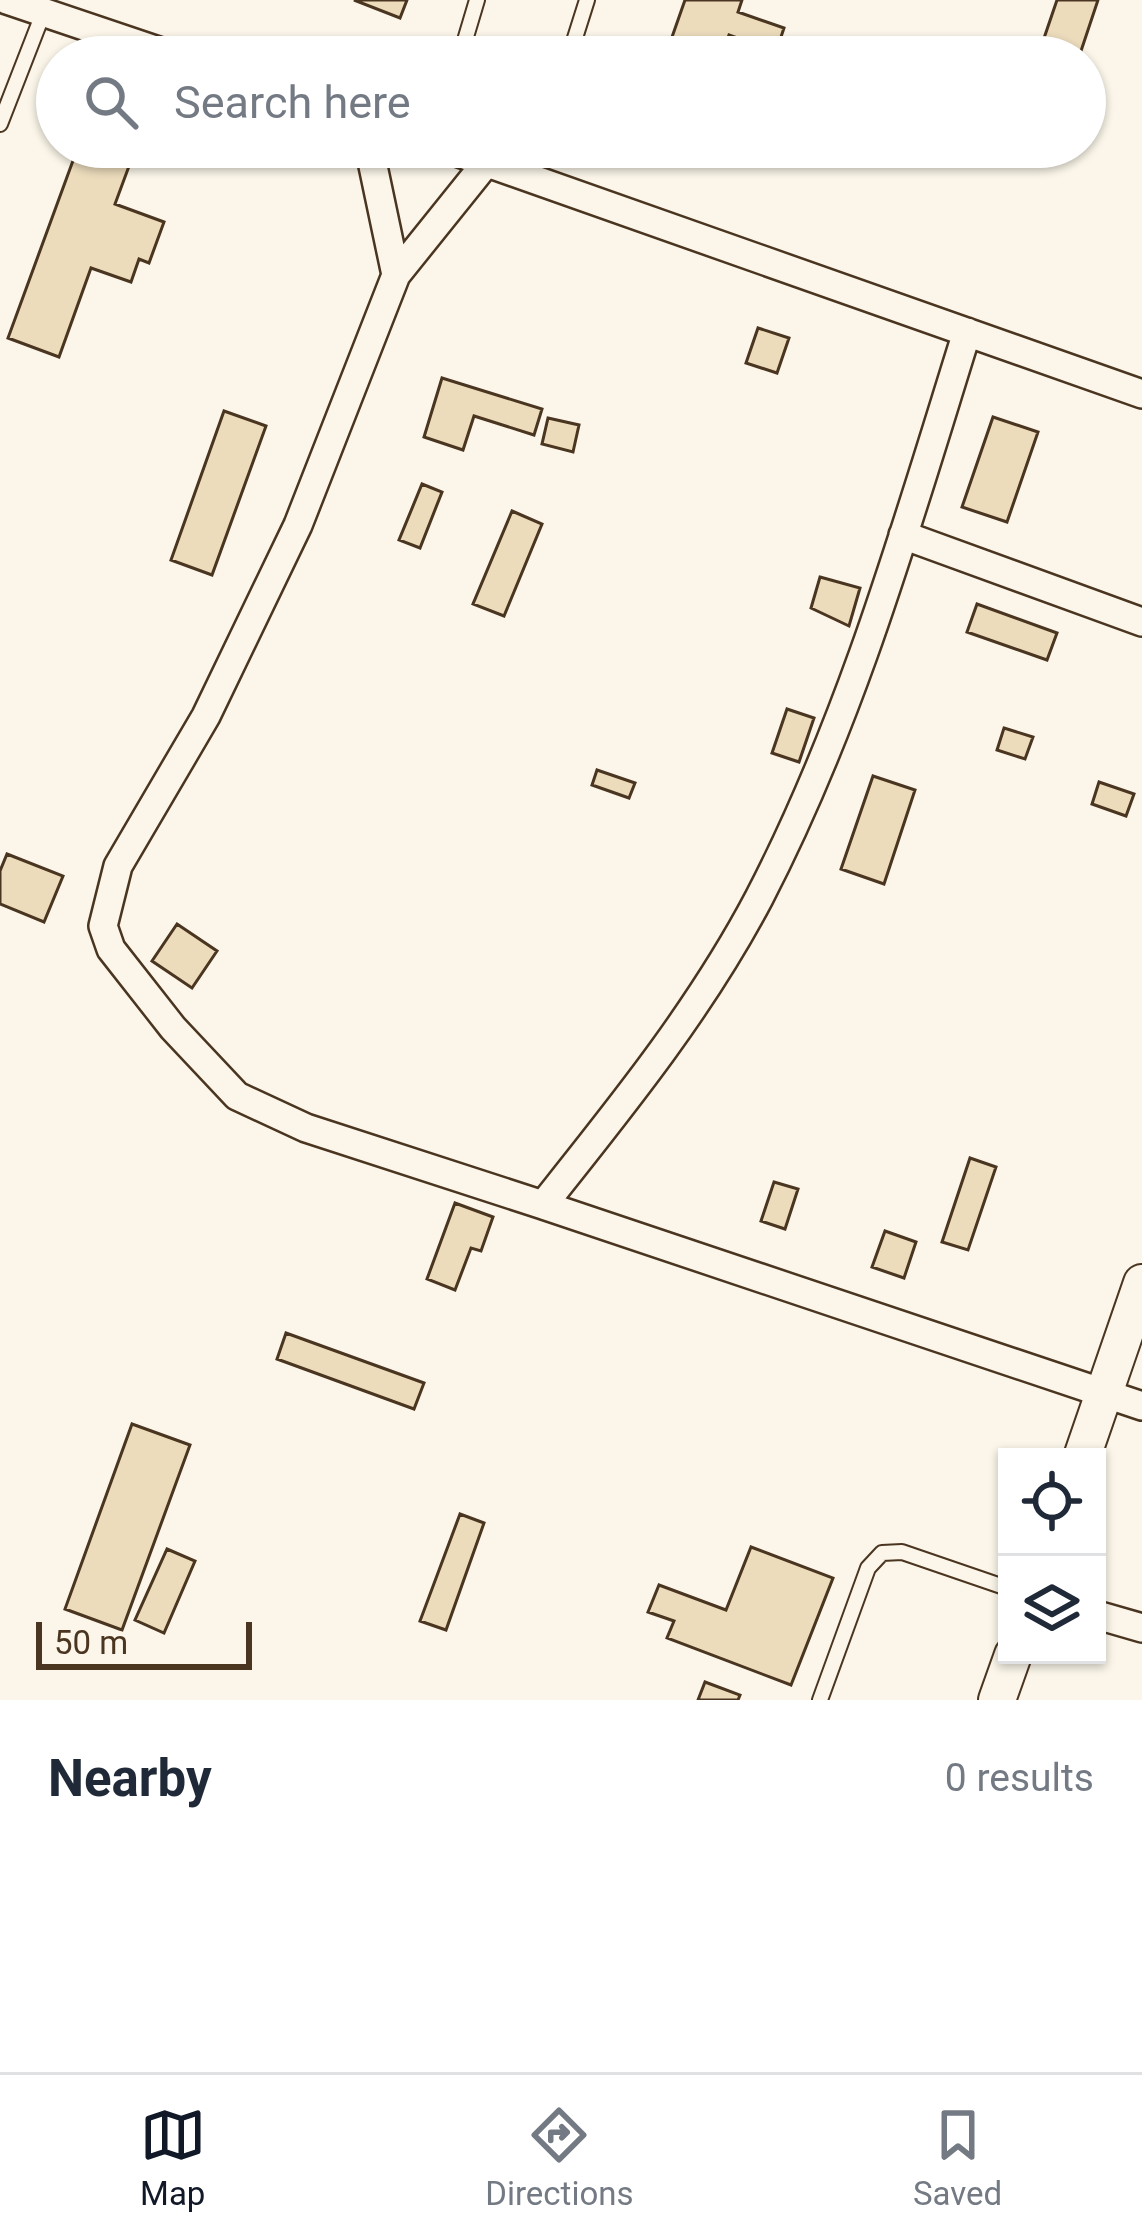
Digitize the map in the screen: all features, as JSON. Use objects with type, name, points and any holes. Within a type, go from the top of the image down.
[{"type":"street","points":[[7,0],[46,6],[122,36]]},
{"type":"street","points":[[373,168],[396,274]]},
{"type":"street","points":[[482,168],[396,274],[288,546],[206,716],[118,866],[103,926],[111,949],[173,1028],[237,1096],[306,1129],[1142,1406]]},
{"type":"street","points":[[501,168],[1142,394]]},
{"type":"street","points":[[543,1204],[653,1067],[760,897],[844,712],[968,332]]},
{"type":"street","points":[[903,535],[1142,622]]},
{"type":"street","points":[[1085,1448],[1142,1283]]},
{"type":"street","points":[[1106,1618],[1142,1628]]},
{"type":"street","points":[[997,1700],[1010,1664]]},
{"type":"lane","points":[[466,36],[477,0]]},
{"type":"lane","points":[[576,36],[587,0]]},
{"type":"lane","points":[[0,124],[46,6]]},
{"type":"lane","points":[[531,178],[534,168]]},
{"type":"lane","points":[[820,1700],[868,1568],[882,1553],[902,1552],[998,1585]]},
{"type":"building","points":[[354,0],[407,0],[400,18]]},
{"type":"building","points":[[685,0],[742,0],[738,12],[784,28],[781,36],[672,36]]},
{"type":"building","points":[[1057,0],[1098,0],[1086,36],[1045,36]]},
{"type":"building","points":[[70,168],[128,168],[115,204],[164,222],[149,263],[139,259],[131,282],[91,268],[59,357],[8,338]]},
{"type":"building","points":[[758,328],[789,338],[777,373],[746,363]]},
{"type":"building","points":[[442,378],[542,409],[534,435],[474,416],[463,450],[424,437]]},
{"type":"building","points":[[224,411],[266,426],[212,575],[171,560]]},
{"type":"building","points":[[993,417],[1038,432],[1007,522],[962,507]]},
{"type":"building","points":[[548,418],[579,425],[573,452],[542,444]]},
{"type":"building","points":[[422,484],[442,492],[420,548],[399,540]]},
{"type":"building","points":[[512,511],[542,524],[504,616],[473,604]]},
{"type":"building","points":[[820,577],[860,588],[849,626],[811,608]]},
{"type":"building","points":[[977,604],[1057,633],[1047,660],[967,632]]},
{"type":"building","points":[[787,709],[814,718],[799,762],[772,753]]},
{"type":"building","points":[[1004,728],[1033,737],[1025,759],[997,750]]},
{"type":"building","points":[[597,770],[635,783],[629,798],[592,785]]},
{"type":"building","points":[[873,776],[915,790],[884,884],[841,869]]},
{"type":"building","points":[[1099,782],[1134,794],[1126,816],[1092,804]]},
{"type":"building","points":[[7,854],[63,876],[44,922],[0,904],[0,871]]},
{"type":"building","points":[[177,924],[217,951],[192,988],[152,961]]},
{"type":"building","points":[[970,1158],[996,1167],[968,1250],[942,1242]]},
{"type":"building","points":[[774,1182],[798,1189],[785,1229],[761,1221]]},
{"type":"building","points":[[455,1203],[493,1217],[481,1251],[471,1248],[455,1290],[427,1279]]},
{"type":"building","points":[[885,1231],[916,1242],[904,1278],[872,1267]]},
{"type":"building","points":[[286,1333],[424,1383],[414,1409],[277,1359]]},
{"type":"building","points":[[132,1424],[190,1445],[122,1630],[65,1609]]},
{"type":"building","points":[[460,1514],[484,1523],[446,1630],[420,1621]]},
{"type":"building","points":[[751,1547],[833,1578],[791,1685],[667,1638],[674,1621],[648,1612],[659,1585],[726,1610]]},
{"type":"building","points":[[167,1549],[195,1561],[164,1633],[135,1620]]},
{"type":"building","points":[[705,1682],[740,1695],[738,1700],[698,1700]]}]
